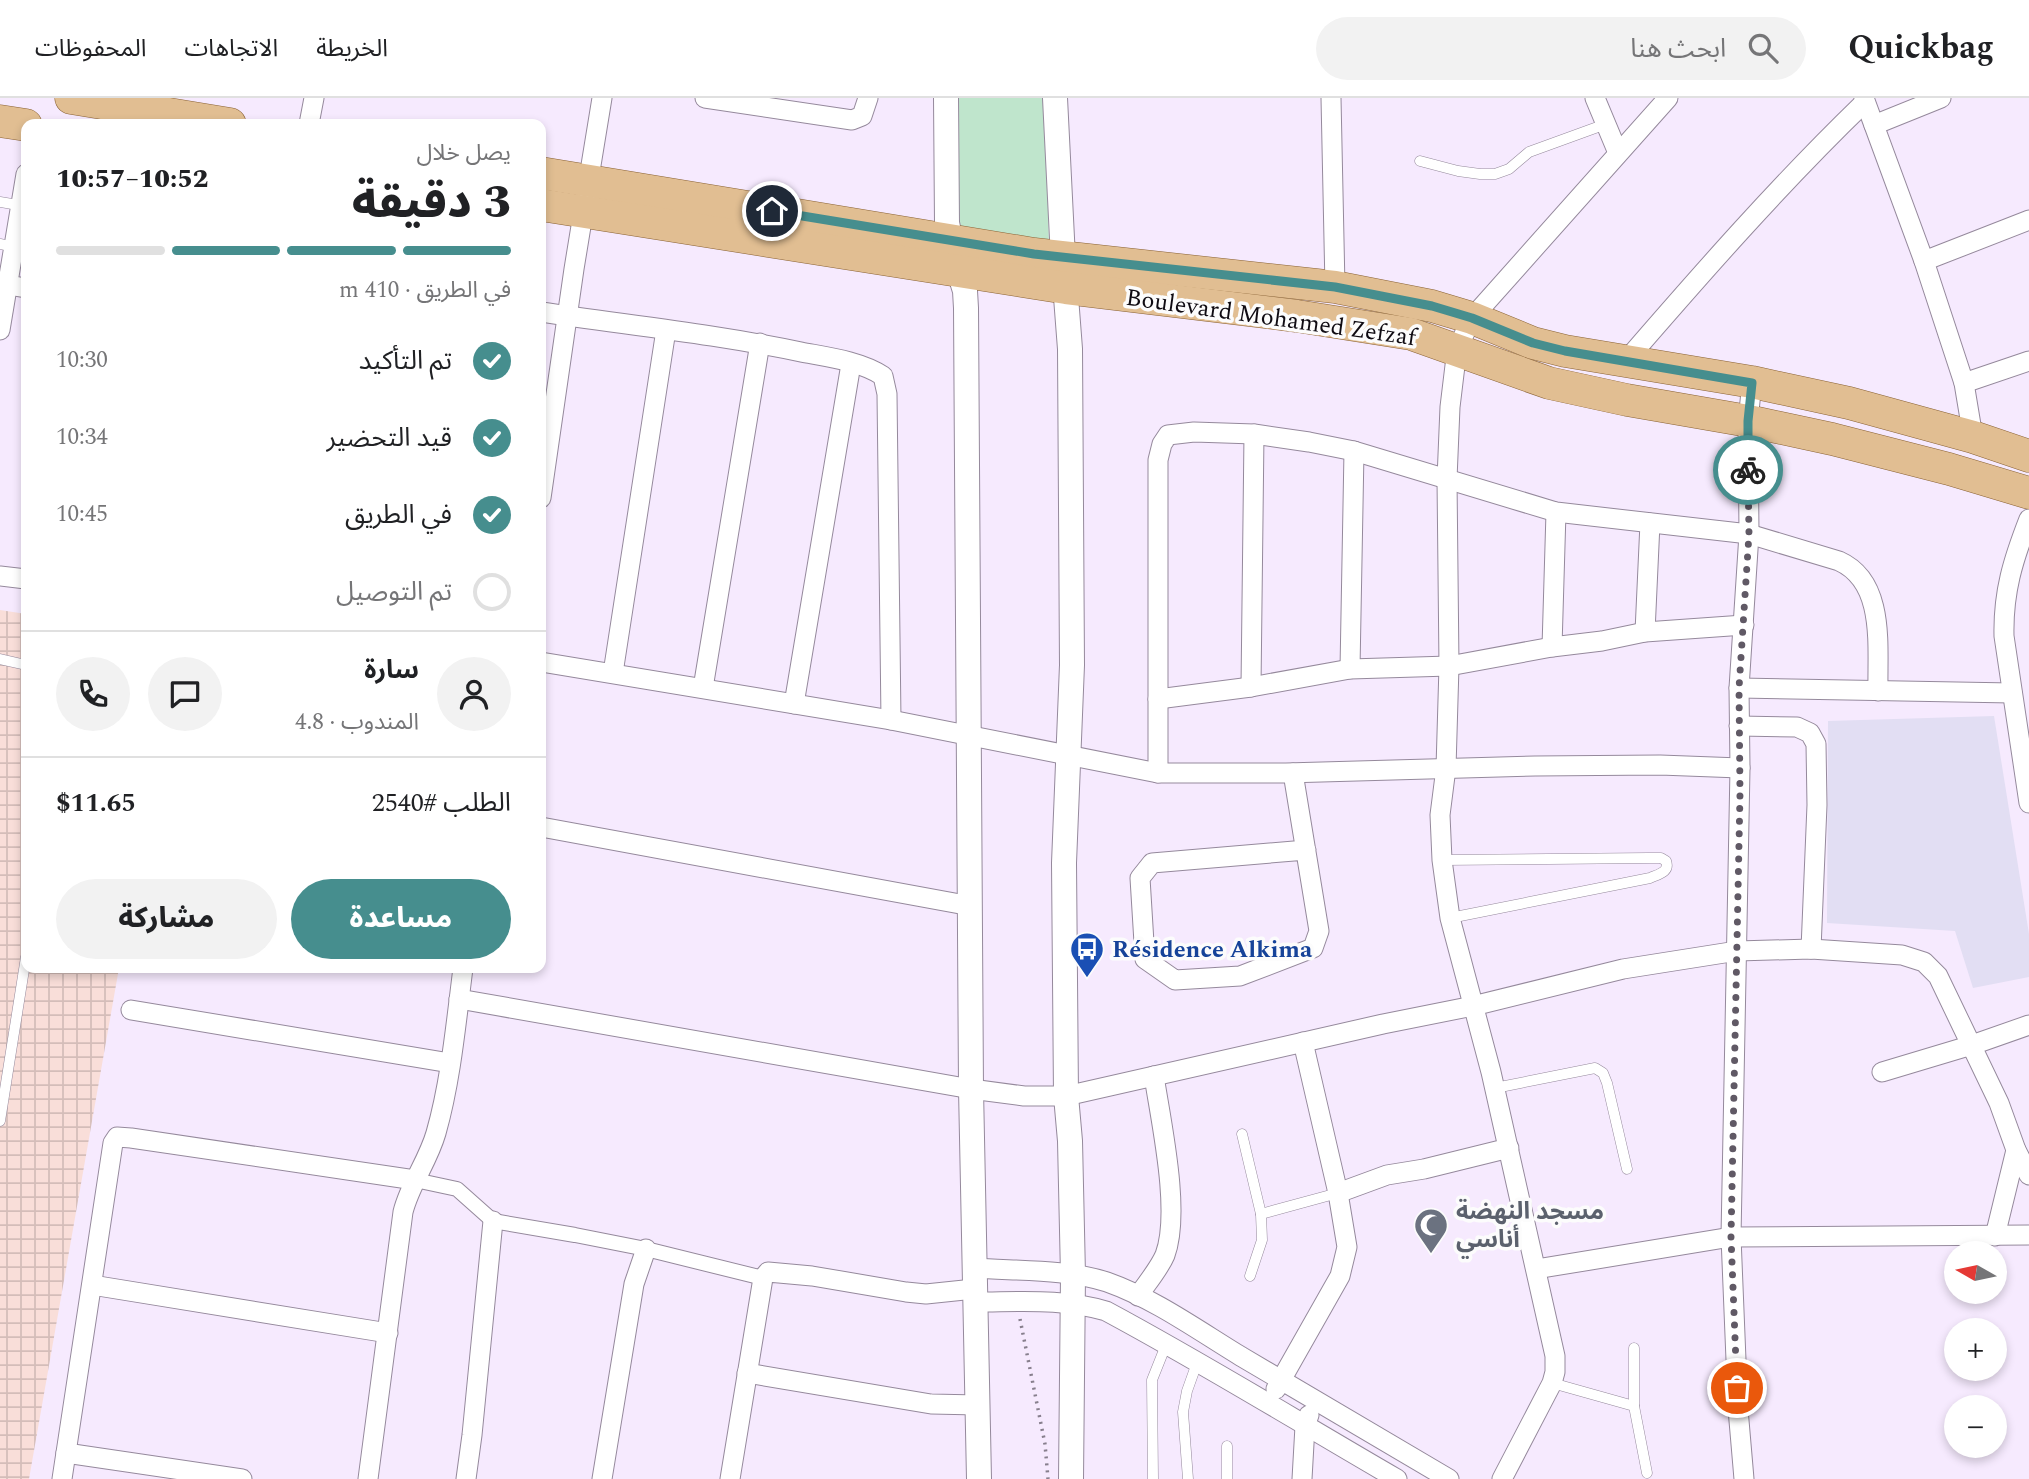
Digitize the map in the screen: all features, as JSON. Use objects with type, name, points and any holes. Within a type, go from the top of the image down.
[{"type":"main road","points":[[72,98],[200,119]]},
{"type":"main road","points":[[0,121],[21,124]]},
{"type":"main road","name":"Boulevard Mohamed Zefzaf","points":[[546,174],[950,241],[1063,257],[1335,287],[1432,306],[1472,318],[1533,343],[1565,351],[1752,383],[1849,403],[1973,437],[2029,456]]},
{"type":"main road","name":"Boulevard Mohamed Zefzaf","points":[[546,206],[1066,288],[1411,334],[1549,383],[1748,421],[1906,457],[2029,493]]},
{"type":"street","points":[[310,119],[314,98]]},
{"type":"street","points":[[546,452],[602,98]]},
{"type":"street","points":[[705,98],[783,104],[852,120],[862,116],[868,98]]},
{"type":"street","points":[[946,98],[945,206],[950,241],[965,291],[966,307],[971,1090],[979,1479]]},
{"type":"street","points":[[1055,98],[1070,349],[1072,665],[1065,863],[1066,1096],[1070,1141],[1073,1275],[1071,1479]]},
{"type":"street","points":[[1331,98],[1335,287]]},
{"type":"street","points":[[1595,98],[1618,153]]},
{"type":"street","points":[[1502,1479],[1552,1383],[1555,1356],[1509,1148],[1450,918],[1442,860],[1440,815],[1446,768],[1449,666],[1447,479],[1450,407],[1457,349],[1472,318],[1668,98]]},
{"type":"street","points":[[1874,125],[1941,98]]},
{"type":"street","points":[[1625,362],[1712,262],[1864,100],[1964,383],[1973,437]]},
{"type":"street","points":[[0,330],[2,307],[17,287],[7,245],[21,213]]},
{"type":"street","points":[[1923,261],[2029,220]]},
{"type":"street","points":[[546,313],[760,343],[851,363],[883,376],[886,384],[891,720]]},
{"type":"street","points":[[613,673],[666,330]]},
{"type":"street","points":[[703,688],[760,343]]},
{"type":"street","points":[[1964,383],[2029,361]]},
{"type":"street","points":[[794,704],[851,363]]},
{"type":"street","points":[[1744,1479],[1738,1409],[1731,1237],[1740,768],[1739,688],[1749,534],[1748,421],[1752,383]]},
{"type":"street","points":[[1158,773],[1157,471],[1162,444],[1168,435],[1194,432],[1254,434],[1353,451],[1556,512],[1749,534],[1839,561],[1862,577],[1870,594],[1876,614],[1878,691]]},
{"type":"street","points":[[1251,687],[1254,434]]},
{"type":"street","points":[[1350,669],[1353,451]]},
{"type":"street","points":[[1552,647],[1556,512]]},
{"type":"street","points":[[2029,519],[2010,577],[2004,609],[2004,636],[2029,803]]},
{"type":"street","points":[[1645,632],[1650,523]]},
{"type":"street","points":[[0,576],[21,578]]},
{"type":"street","points":[[1158,699],[1251,687],[1350,669],[1449,666],[1645,632],[1744,625]]},
{"type":"street","points":[[546,663],[891,720],[1158,773],[1293,773],[1660,765],[1740,768]]},
{"type":"street","points":[[1739,688],[2012,693]]},
{"type":"street","points":[[1739,726],[1797,727],[1810,733],[1816,744],[1817,805],[1811,949]]},
{"type":"street","points":[[1293,773],[1320,931],[1313,948],[1240,976],[1175,980],[1145,959],[1140,878],[1152,863],[1306,850]]},
{"type":"street","points":[[546,828],[971,905]]},
{"type":"street","points":[[459,999],[971,1090],[1043,1097],[1066,1096],[1473,1006],[1623,969],[1737,950],[1811,949],[1902,955],[1924,962],[1938,976],[1999,1103],[2029,1175]]},
{"type":"street","points":[[368,1479],[402,1212],[436,1133],[446,1088],[462,973]]},
{"type":"street","points":[[131,1010],[450,1063]]},
{"type":"street","points":[[1882,1072],[2029,1025]]},
{"type":"street","points":[[1269,1403],[1340,1276],[1346,1259],[1347,1247],[1338,1193],[1303,1042]]},
{"type":"street","points":[[1138,1296],[1165,1255],[1169,1237],[1171,1207],[1168,1168],[1154,1076]]},
{"type":"street","points":[[62,1479],[113,1143],[117,1137],[415,1180],[457,1189],[493,1222],[646,1249],[763,1278]]},
{"type":"street","points":[[1338,1193],[1387,1175],[1424,1169],[1509,1148]]},
{"type":"street","points":[[1995,1236],[2017,1150]]},
{"type":"street","points":[[466,1479],[493,1222]]},
{"type":"street","points":[[1536,1269],[1731,1237],[2029,1235]]},
{"type":"street","points":[[602,1479],[634,1284],[646,1249]]},
{"type":"street","points":[[730,1479],[763,1278],[768,1272],[926,1294],[1073,1275],[1107,1282],[1138,1296],[1449,1479]]},
{"type":"street","points":[[92,1285],[388,1333]]},
{"type":"street","points":[[974,1286],[1015,1302],[1073,1304],[1106,1311],[1397,1479]]},
{"type":"street","points":[[747,1373],[932,1404],[978,1405]]},
{"type":"street","points":[[1302,1479],[1305,1426],[1314,1401]]},
{"type":"street","points":[[66,1453],[242,1479]]},
{"type":"lane","points":[[1420,161],[1458,171],[1495,174],[1509,169],[1529,152],[1606,124]]},
{"type":"lane","points":[[0,202],[21,206]]},
{"type":"lane","points":[[0,659],[21,664]]},
{"type":"lane","points":[[1442,860],[1661,858],[1667,865],[1666,870],[1650,878],[1450,918]]},
{"type":"lane","points":[[0,1122],[23,973]]},
{"type":"lane","points":[[1494,1088],[1595,1068],[1603,1073],[1607,1083],[1627,1168]]},
{"type":"lane","points":[[1242,1134],[1261,1214],[1262,1240],[1250,1276]]},
{"type":"lane","points":[[1261,1214],[1338,1193]]},
{"type":"lane","points":[[1153,1479],[1152,1380],[1166,1345]]},
{"type":"lane","points":[[1634,1348],[1634,1406],[1647,1473]]},
{"type":"lane","points":[[1188,1479],[1183,1412],[1197,1363]]},
{"type":"lane","points":[[1552,1383],[1634,1406]]},
{"type":"lane","points":[[1227,1447],[1227,1479]]},
{"type":"path","points":[[1015,1302],[1026,1343],[1045,1444],[1048,1479]]},
{"type":"shaded area","points":[[0,610],[21,613],[21,973],[118,973],[29,1479],[0,1479]]},
{"type":"shaded area","points":[[1994,716],[2029,934],[2029,977],[1973,988],[1955,931],[1827,923],[1828,721]]},
{"type":"green space","points":[[941,98],[1047,98],[1049,252],[944,236]]},
{"type":"way so far","points":[[1737,1388],[1731,1237],[1740,794],[1739,688],[1749,534],[1748,470]]},
{"type":"place","name":"Résidence Alkima","points":[[1087,979]]},
{"type":"place","name":"مسجد النهضة أناسي","points":[[1431,1255]]},
{"type":"route","points":[[772,211],[1034,254],[1335,287],[1432,306],[1472,318],[1533,343],[1565,351],[1752,383],[1748,421],[1748,470]]}]
